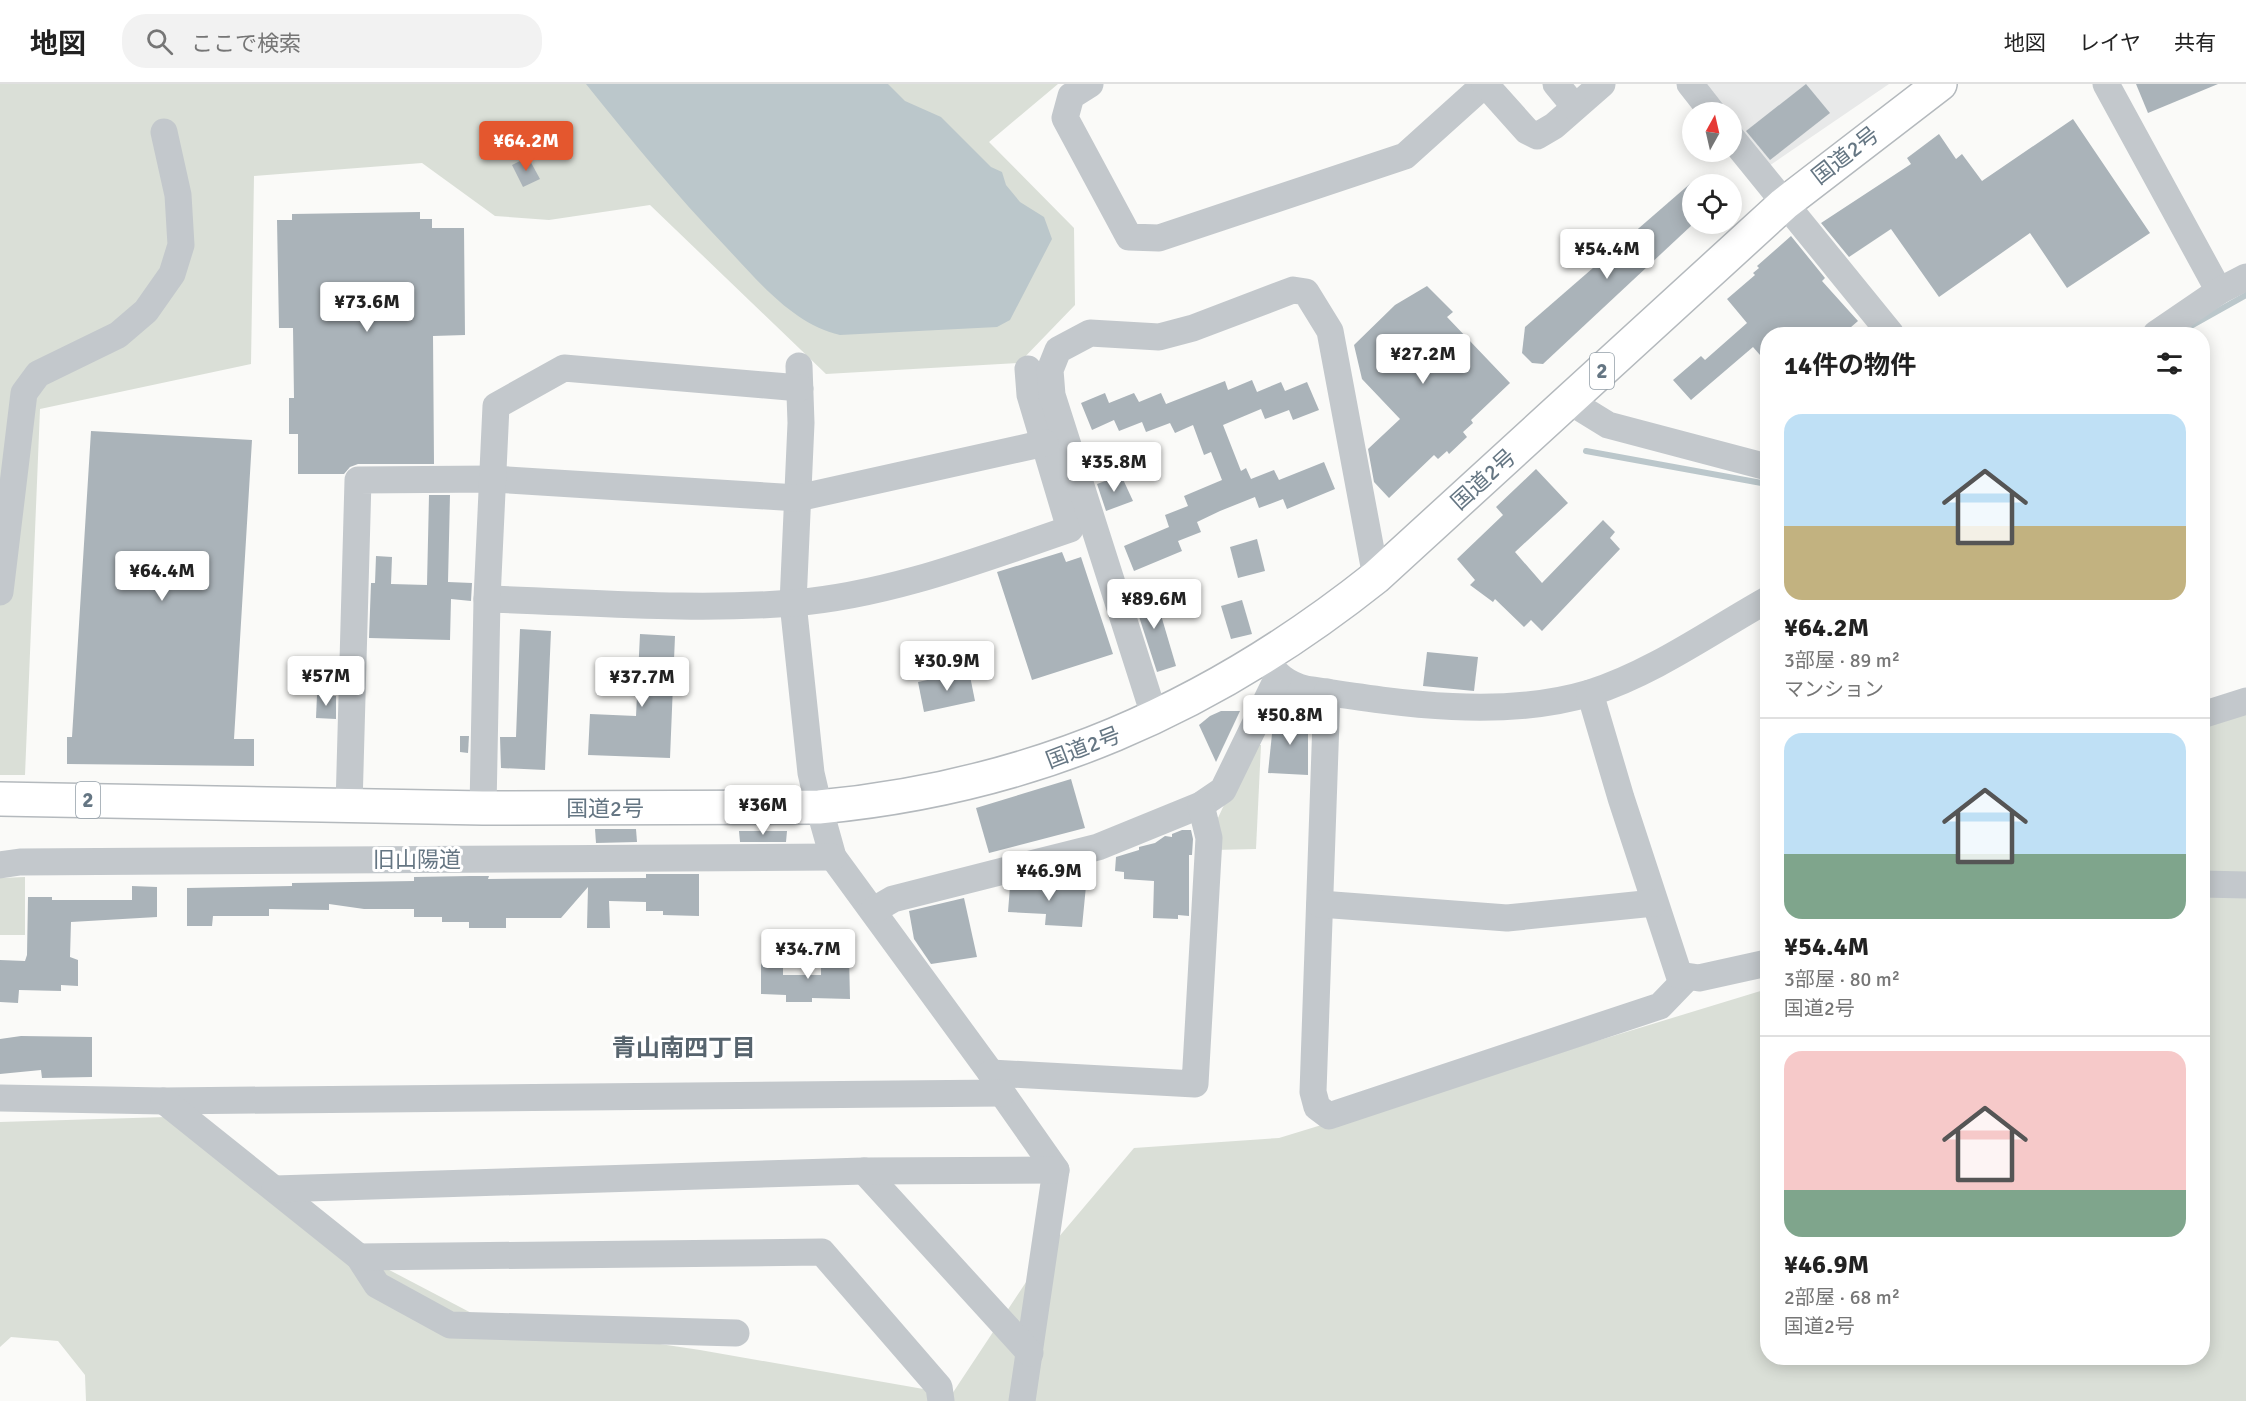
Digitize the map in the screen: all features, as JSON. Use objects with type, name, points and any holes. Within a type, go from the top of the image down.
[{"type":"highway","name":"国道2号","points":[[0,799],[483,808],[819,807],[865,803],[975,781],[1047,761],[1155,718],[1210,691],[1271,668],[1322,620],[1376,577],[1784,204],[1940,84]]},
{"type":"street","points":[[1090,84],[1071,96],[1065,118],[1129,237],[1160,238],[1405,156],[1485,84],[1527,131],[1537,136],[1602,84]]},
{"type":"street","points":[[1556,84],[1575,107]]},
{"type":"street","points":[[1690,84],[1704,102]]},
{"type":"street","points":[[2106,84],[2219,291]]},
{"type":"street","points":[[0,592],[24,393],[38,374],[118,336],[146,311],[172,274],[181,245],[178,195],[164,132]]},
{"type":"street","points":[[1742,151],[1885,327]]},
{"type":"street","points":[[2166,327],[2219,291],[2246,277]]},
{"type":"street","points":[[1155,718],[1052,395],[1050,370],[1058,350],[1090,333],[1159,337],[1193,328],[1293,290],[1306,292],[1330,331],[1376,577]]},
{"type":"street","points":[[483,808],[487,599],[496,406],[564,368],[799,377],[801,423],[793,603],[811,773],[833,857],[874,910],[1056,1170],[1022,1401]]},
{"type":"street","points":[[487,599],[678,605],[793,603],[913,582],[1070,529],[1030,395],[1028,369]]},
{"type":"street","points":[[1569,401],[1608,425],[1760,465]]},
{"type":"street","points":[[349,806],[358,480],[493,479],[798,498],[1045,443]]},
{"type":"street","points":[[874,910],[893,899],[1098,847],[1201,805],[1223,790],[1271,668],[1295,686],[1327,692],[1473,707],[1540,703],[1590,693],[1640,673],[1760,604]]},
{"type":"street","points":[[1327,692],[1313,1092],[1317,1107],[1329,1116],[1660,1006],[1687,978]]},
{"type":"street","points":[[1590,693],[1654,903],[1679,975],[1699,978],[1760,965]]},
{"type":"street","points":[[2210,712],[2246,701]]},
{"type":"street","points":[[0,1098],[164,1101],[996,1083],[1195,1084],[1209,838],[1201,805]]},
{"type":"street","name":"旧山陽道","points":[[0,865],[20,862],[833,857]]},
{"type":"street","points":[[2210,884],[2246,885]]},
{"type":"street","points":[[1320,904],[1507,918],[1654,903]]},
{"type":"street","points":[[164,1101],[359,1257],[377,1285],[450,1325],[736,1333]]},
{"type":"street","points":[[275,1190],[864,1171],[1056,1170]]},
{"type":"street","points":[[864,1171],[1030,1353]]},
{"type":"street","points":[[359,1257],[822,1252],[939,1387],[941,1401]]},
{"type":"shaded area","points":[[0,84],[1058,84],[989,142],[1074,228],[1075,305],[1019,363],[826,374],[650,205],[549,220],[495,216],[422,163],[254,176],[251,364],[40,409],[25,775],[0,775]]},
{"type":"shaded area","points":[[586,84],[888,84],[905,101],[941,117],[991,167],[1002,172],[1006,185],[1020,202],[1044,217],[1052,239],[1010,320],[997,327],[840,335],[807,321],[777,300],[707,227]]},
{"type":"shaded area","points":[[1701,84],[1889,84],[1766,168],[1742,137],[1742,102],[1715,102]]},
{"type":"shaded area","points":[[2246,708],[2246,874],[2210,873],[2210,719]]},
{"type":"shaded area","points":[[1252,745],[1261,745],[1256,849],[1214,850],[1217,820]]},
{"type":"shaded area","points":[[25,877],[25,935],[0,935],[0,878]]},
{"type":"shaded area","points":[[2210,896],[2246,898],[2246,1401],[86,1401],[85,1375],[58,1341],[11,1337],[0,1347],[0,1122],[166,1117],[353,1251],[479,1317],[700,1350],[952,1394],[1046,1252],[1134,1148],[1279,1138],[1760,991],[1760,1365],[2210,1365]]},
{"type":"building","points":[[1806,84],[1830,113],[1770,160],[1746,131]]},
{"type":"building","points":[[2136,84],[2218,84],[2148,113]]},
{"type":"building","points":[[2073,119],[2150,233],[2067,288],[2030,233],[1939,297],[1891,229],[1849,257],[1821,223],[1911,164],[1907,158],[1939,134],[1956,159],[1962,154],[1982,181]]},
{"type":"building","points":[[528,157],[540,179],[523,187],[512,165]]},
{"type":"building","points":[[1682,191],[1682,234],[1543,364],[1532,363],[1522,353],[1525,327]]},
{"type":"building","points":[[420,212],[420,219],[432,219],[432,228],[464,228],[465,335],[433,336],[434,464],[358,464],[350,467],[344,474],[298,474],[298,434],[289,434],[289,398],[294,398],[293,328],[279,328],[277,220],[292,220],[292,214]]},
{"type":"building","points":[[1791,236],[1825,278],[1822,281],[1858,321],[1851,327],[1760,327],[1760,355],[1753,347],[1691,400],[1673,380],[1701,356],[1705,360],[1747,323],[1727,299],[1755,275],[1753,273],[1759,268],[1757,266]]},
{"type":"building","points":[[1427,286],[1453,312],[1447,317],[1510,383],[1471,420],[1473,423],[1463,432],[1467,437],[1449,454],[1447,451],[1438,459],[1434,455],[1389,498],[1374,482],[1368,449],[1400,419],[1362,379],[1354,345],[1395,305]]},
{"type":"building","points":[[1252,380],[1257,392],[1281,382],[1285,391],[1307,382],[1319,410],[1293,420],[1289,410],[1265,419],[1261,409],[1223,425],[1241,471],[1246,468],[1251,479],[1274,470],[1279,480],[1324,462],[1335,489],[1287,509],[1283,499],[1259,508],[1255,497],[1220,511],[1197,522],[1201,532],[1178,541],[1182,551],[1134,571],[1124,546],[1169,527],[1165,515],[1188,506],[1184,496],[1222,480],[1211,452],[1204,455],[1193,425],[1175,433],[1170,423],[1146,432],[1142,422],[1119,431],[1114,420],[1092,430],[1081,403],[1105,393],[1109,403],[1134,393],[1139,402],[1161,393],[1166,404],[1225,381],[1228,390]]},
{"type":"building","points":[[91,431],[252,440],[234,739],[254,739],[254,766],[67,764],[67,737],[72,737]]},
{"type":"building","points":[[1536,469],[1568,503],[1515,552],[1542,583],[1603,520],[1615,532],[1610,538],[1620,549],[1542,631],[1531,620],[1524,627],[1495,599],[1493,602],[1470,585],[1475,580],[1457,559],[1503,515],[1496,507]]},
{"type":"building","points":[[1121,475],[1133,501],[1106,511],[1097,484]]},
{"type":"building","points":[[429,495],[450,495],[448,582],[472,583],[471,601],[451,599],[450,640],[369,638],[371,583],[375,583],[376,556],[392,557],[391,584],[427,585]]},
{"type":"building","points":[[1257,539],[1265,571],[1238,578],[1230,547]]},
{"type":"building","points":[[1062,552],[1066,562],[1081,557],[1113,654],[1032,680],[997,572]]},
{"type":"building","points":[[1153,588],[1176,666],[1157,672],[1132,595]]},
{"type":"building","points":[[1242,600],[1252,634],[1231,639],[1221,606]]},
{"type":"building","points":[[520,629],[551,631],[545,770],[501,768],[500,737],[516,737]]},
{"type":"building","points":[[640,634],[675,636],[670,758],[588,755],[590,714],[636,716]]},
{"type":"building","points":[[1427,652],[1478,657],[1474,691],[1423,686]]},
{"type":"building","points":[[969,671],[975,701],[924,712],[918,682]]},
{"type":"building","points":[[317,695],[336,696],[336,719],[316,718]]},
{"type":"building","points":[[1221,711],[1240,711],[1216,762],[1199,725]]},
{"type":"building","points":[[1277,715],[1308,716],[1308,775],[1268,773],[1273,724]]},
{"type":"building","points":[[460,736],[469,736],[468,753],[460,752]]},
{"type":"building","points":[[1071,779],[1085,828],[989,853],[976,808]]},
{"type":"building","points":[[595,829],[636,829],[637,842],[596,843]]},
{"type":"building","points":[[1182,830],[1191,830],[1193,839],[1192,855],[1189,855],[1189,916],[1178,915],[1178,919],[1153,918],[1154,881],[1124,879],[1124,872],[1115,871],[1116,857],[1139,850],[1139,847],[1155,843],[1165,836],[1172,837],[1172,834]]},
{"type":"building","points":[[739,831],[787,831],[786,842],[740,842]]},
{"type":"building","points":[[646,874],[699,874],[699,916],[663,915],[663,911],[646,911],[646,902],[609,901],[610,928],[587,928],[588,887],[561,918],[506,918],[506,928],[469,928],[469,922],[442,922],[442,917],[414,917],[414,909],[364,909],[329,904],[329,910],[269,909],[269,916],[213,916],[212,926],[187,926],[187,888],[414,881],[414,877],[646,878]]},
{"type":"building","points":[[1045,878],[1044,885],[1086,886],[1082,927],[1045,925],[1046,914],[1008,912],[1010,886]]},
{"type":"building","points":[[132,886],[157,887],[157,917],[71,922],[70,957],[78,960],[78,986],[61,985],[61,991],[19,990],[18,1003],[0,1002],[0,960],[25,961],[27,955],[28,897],[52,897],[52,900],[132,900]]},
{"type":"building","points":[[964,898],[977,957],[931,964],[914,939],[909,911]]},
{"type":"building","points":[[821,954],[849,955],[850,999],[812,998],[812,1002],[786,1002],[786,995],[761,994],[761,960],[783,960],[783,975],[821,975]]},
{"type":"building","points":[[21,1036],[92,1037],[92,1077],[42,1078],[41,1070],[0,1074],[0,1039]]},
{"type":"waterway","points":[[2191,326],[2246,295]]},
{"type":"waterway","points":[[1586,451],[1760,483]]},
{"type":"district","name":"青山南四丁目","points":[[684,1048]]}]
